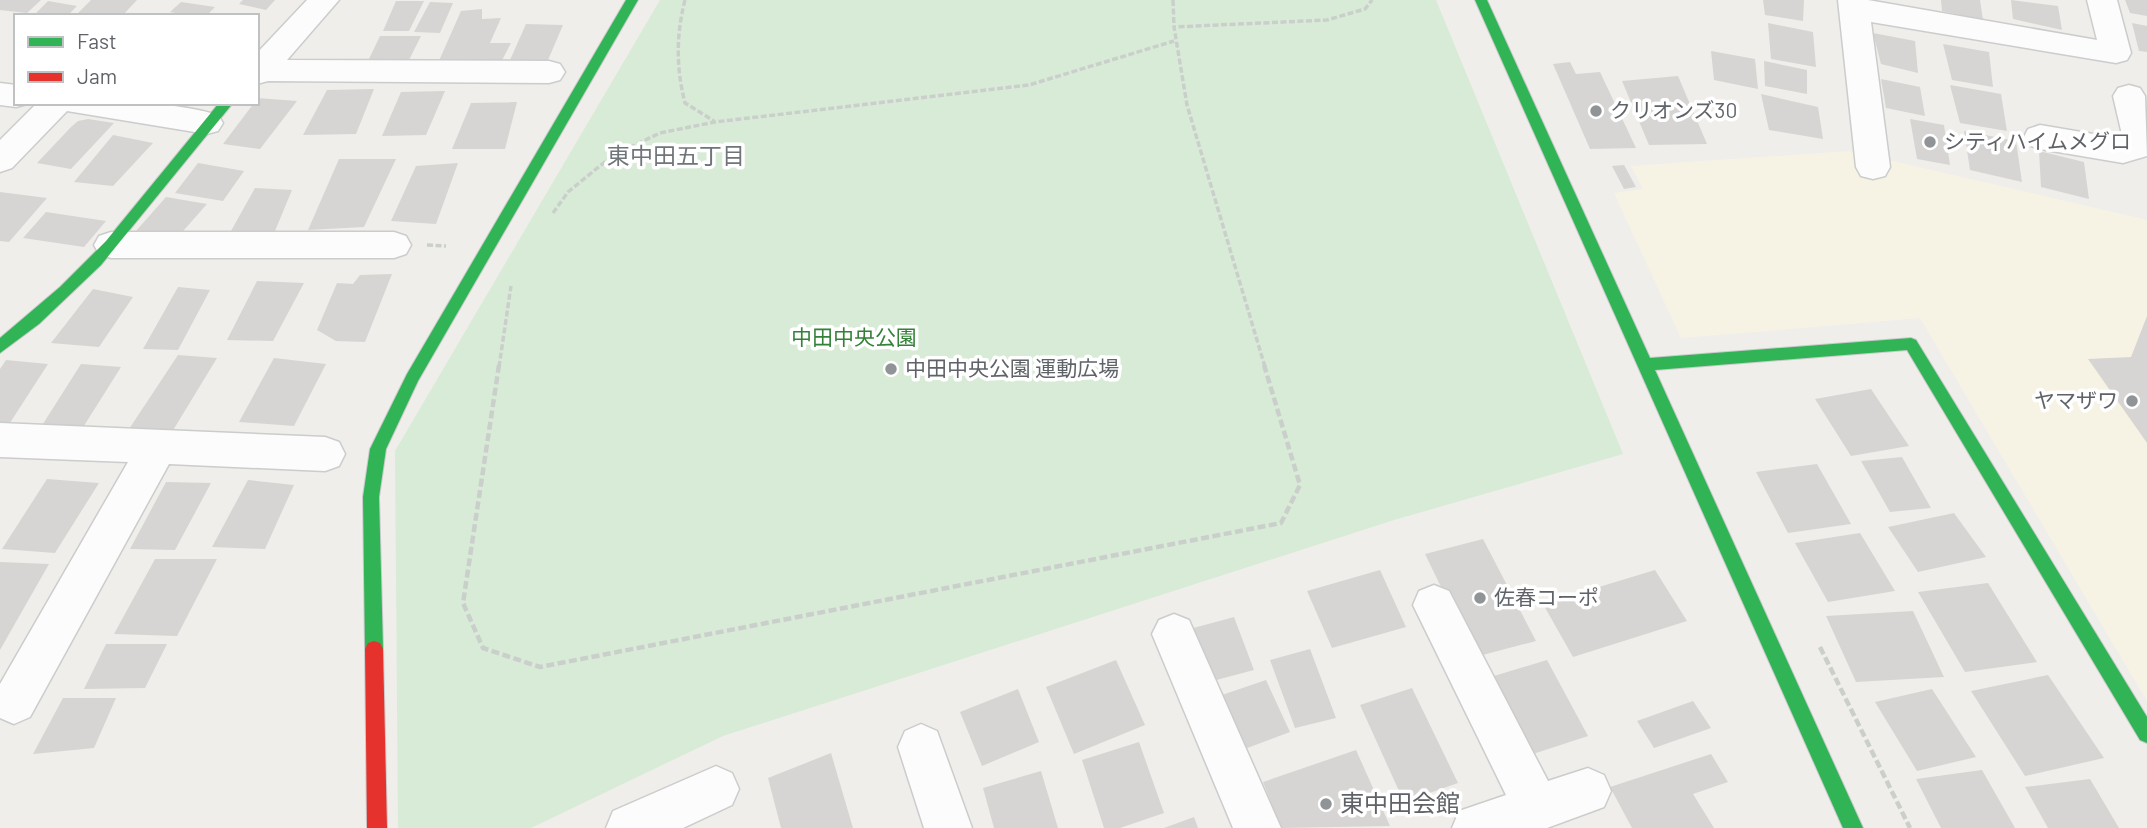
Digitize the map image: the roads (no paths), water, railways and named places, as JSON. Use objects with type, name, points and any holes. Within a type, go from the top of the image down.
[{"type":"street","points":[[259,72],[324,0]]},
{"type":"street","points":[[377,828],[370,497],[377,449],[412,378],[632,0]]},
{"type":"street","points":[[1481,0],[1853,828]]},
{"type":"street","points":[[2040,136],[2123,151],[2141,146],[2138,97],[2116,53],[2102,0]]},
{"type":"street","points":[[1873,167],[1853,5],[2116,53]]},
{"type":"street","points":[[259,72],[549,72]]},
{"type":"street","points":[[0,160],[54,105]]},
{"type":"street","points":[[104,105],[217,113]]},
{"type":"street","points":[[0,347],[24,329],[111,245],[217,113]]},
{"type":"street","points":[[111,245],[394,245]]},
{"type":"street","points":[[1643,365],[1911,344],[2147,734]]},
{"type":"street","points":[[0,440],[325,454]]},
{"type":"street","points":[[14,702],[158,447]]},
{"type":"street","points":[[1434,605],[1537,808]]},
{"type":"street","points":[[1174,634],[1256,828]]},
{"type":"street","points":[[921,747],[948,828]]},
{"type":"street","points":[[630,828],[716,789]]},
{"type":"street","points":[[1476,828],[1588,791]]},
{"type":"place","name":"クリオンズ30","points":[[1596,111]]},
{"type":"place","name":"シティハイムメグロ","points":[[1930,142]]},
{"type":"place","name":"中田中央公園 運動広場","points":[[891,369]]},
{"type":"place","name":"ヤマザワ","points":[[2132,401]]},
{"type":"place","name":"佐春コーポ","points":[[1480,598]]},
{"type":"place","name":"東中田会館","points":[[1326,804]]},
{"type":"district","name":"東中田五丁目","points":[[676,156]]},
{"type":"park label","name":"中田中央公園","points":[[854,338]]}]
